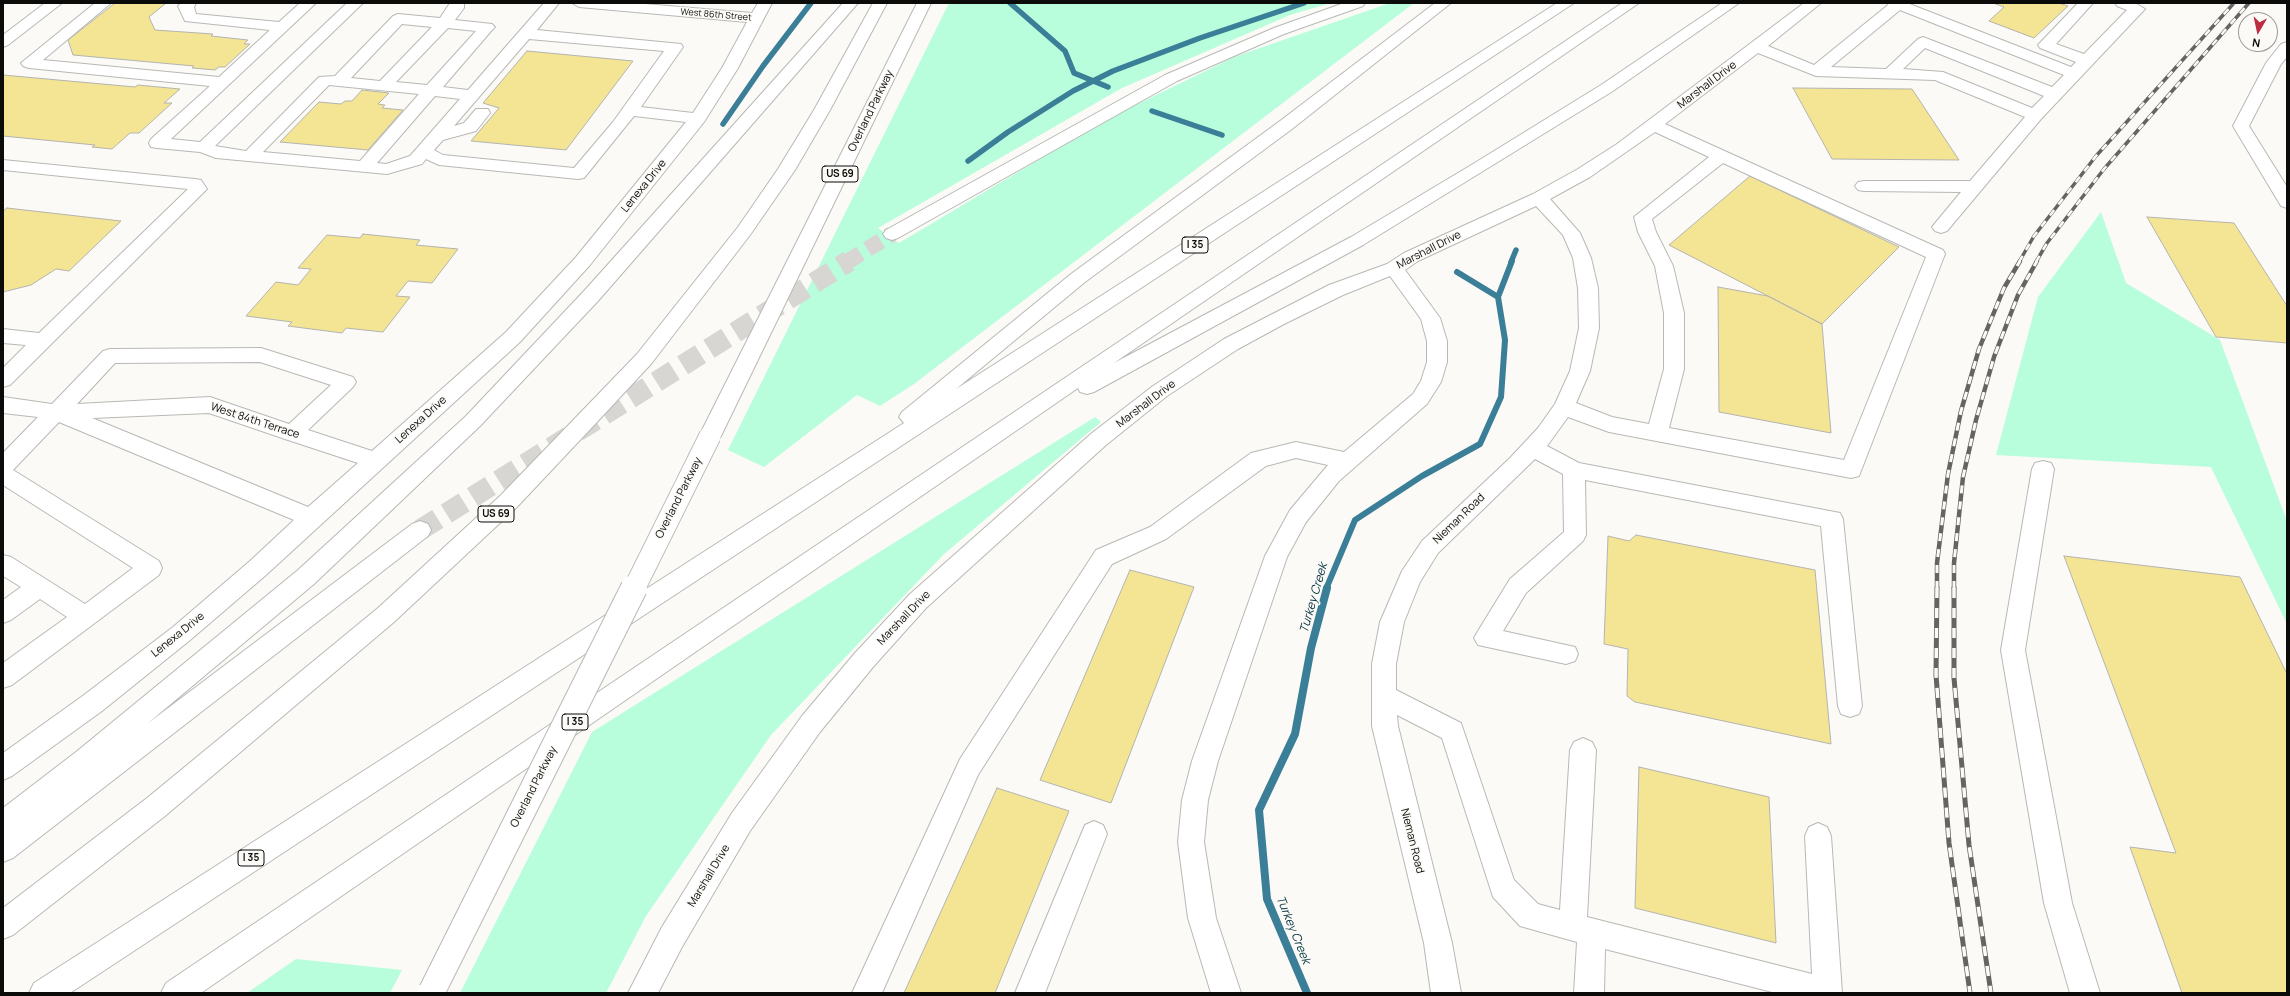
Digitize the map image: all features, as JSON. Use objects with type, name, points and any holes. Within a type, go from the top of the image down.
[{"type":"main road","points":[[3,42],[55,3]]},
{"type":"main road","points":[[104,3],[29,63],[223,82]]},
{"type":"main road","points":[[189,3],[186,6],[190,18],[283,27]]},
{"type":"main road","points":[[308,3],[157,143],[204,147],[216,153],[387,169],[416,160],[552,3]]},
{"type":"main road","points":[[204,147],[356,3]]},
{"type":"main road","points":[[384,86],[443,24],[456,8],[457,3]]},
{"type":"main road","name":"West 86th Street","points":[[588,3],[761,11]]},
{"type":"main road","points":[[3,824],[91,755],[300,582],[473,421],[591,296],[851,3]]},
{"type":"main road","name":"US 69","points":[[3,925],[156,806],[386,615],[509,501],[590,417],[644,358],[748,225],[786,170],[822,110],[880,3]]},
{"type":"main road","name":"Overland Parkway","points":[[431,992],[710,436],[924,3]]},
{"type":"main road","points":[[892,234],[1171,78],[1279,31],[1358,3]]},
{"type":"main road","points":[[823,488],[1078,278],[1286,125],[1444,3]]},
{"type":"main road","name":"I 35","points":[[44,993],[1567,3]]},
{"type":"main road","name":"I 35","points":[[176,993],[400,842],[973,449],[1632,3]]},
{"type":"main road","points":[[973,449],[1357,241],[1556,121],[1732,3]]},
{"type":"main road","name":"Marshall Drive","points":[[643,993],[672,937],[741,822],[811,724],[864,660],[918,601],[1099,439],[1160,391],[1231,344],[1336,290],[1394,268],[1418,254],[1538,198],[1623,148],[1654,126],[1814,3]]},
{"type":"main road","points":[[2033,58],[2085,3]]},
{"type":"main road","points":[[1941,227],[2035,115],[2137,9],[2122,3]]},
{"type":"main road","points":[[1816,71],[1895,4],[2075,74]]},
{"type":"main road","name":"Lenexa Drive","points":[[3,768],[93,703],[181,634],[258,568],[311,518],[513,337],[583,261],[698,118],[730,68],[761,11]]},
{"type":"main road","points":[[339,81],[398,19],[487,27],[364,167]]},
{"type":"main road","points":[[1890,73],[1943,23]]},
{"type":"main road","points":[[424,151],[439,160],[578,174],[619,126],[675,47],[525,34]]},
{"type":"main road","points":[[1924,42],[2055,94]]},
{"type":"main road","points":[[2046,45],[2086,61]]},
{"type":"main road","points":[[1757,47],[1816,71],[1937,75],[2035,115]]},
{"type":"main road","points":[[2287,47],[2274,63],[2241,126],[2287,202]]},
{"type":"main road","points":[[250,156],[325,80],[473,95]]},
{"type":"main road","points":[[629,111],[698,118]]},
{"type":"main road","points":[[437,136],[470,127],[482,113]]},
{"type":"main road","points":[[1564,407],[1609,424],[1851,470],[1936,254],[1654,126]]},
{"type":"main road","points":[[1658,433],[1674,369],[1674,313],[1664,266],[1647,232],[1643,217],[1721,156]]},
{"type":"main road","points":[[3,165],[195,184],[198,190],[3,380]]},
{"type":"main road","points":[[1864,186],[1976,187]]},
{"type":"main road","name":"Nieman Road","points":[[1446,993],[1438,943],[1392,760],[1385,726],[1383,696],[1384,664],[1392,622],[1410,578],[1430,547],[1446,530],[1518,464],[1545,434],[1564,407],[1580,371],[1590,328],[1588,288],[1582,258],[1571,233],[1538,198]]},
{"type":"main road","points":[[1226,993],[1202,918],[1191,842],[1195,800],[1208,753],[1276,556],[1298,516],[1331,475],[1420,399],[1431,382],[1437,362],[1437,341],[1430,318],[1394,268]]},
{"type":"main road","points":[[3,336],[43,340]]},
{"type":"main road","points":[[3,467],[58,412],[110,356],[261,355],[346,382],[292,433]]},
{"type":"main road","name":"West 84th Terrace","points":[[3,405],[58,412],[210,405],[376,461]]},
{"type":"main road","name":"West 84th Terrace","points":[[58,412],[311,518]]},
{"type":"main road","points":[[1533,448],[1574,470],[1832,519],[1850,706]]},
{"type":"main road","points":[[867,993],[969,767],[1104,557],[1158,533],[1259,459],[1296,450],[1348,461]]},
{"type":"main road","points":[[2043,469],[2013,650],[2058,903],[2085,993]]},
{"type":"main road","points":[[1566,654],[1486,638],[1518,586],[1575,535],[1574,470]]},
{"type":"main road","points":[[3,474],[151,568],[3,677]]},
{"type":"main road","points":[[3,849],[420,530]]},
{"type":"main road","points":[[3,564],[86,616]]},
{"type":"main road","points":[[3,613],[39,587]]},
{"type":"main road","points":[[1383,696],[1452,731],[1504,888],[1530,916],[1829,992],[1818,836]]},
{"type":"main road","points":[[1583,750],[1583,929],[1589,993]]},
{"type":"main road","points":[[1030,993],[1094,834]]},
{"type":"green space","points":[[949,3],[1331,3],[1290,15],[1122,88],[878,228],[899,243],[1107,119],[1234,57],[1390,3],[1414,3],[914,384],[880,406],[857,395],[764,467],[728,450]]},
{"type":"green space","points":[[2101,212],[2126,283],[2220,340],[2287,521],[2287,624],[2211,467],[1996,455],[2038,297]]},
{"type":"green space","points":[[1095,417],[1101,422],[944,554],[771,735],[646,916],[606,993],[460,993],[592,732]]},
{"type":"green space","points":[[296,959],[402,970],[390,993],[247,993]]},
{"type":"building","points":[[115,3],[166,3],[149,17],[155,30],[213,34],[211,36],[248,40],[244,44],[250,44],[225,67],[219,67],[215,70],[192,68],[194,66],[73,55],[68,40]]},
{"type":"building","points":[[1993,3],[2059,3],[2068,6],[2034,38],[1989,21],[2004,7]]},
{"type":"building","points":[[527,51],[633,61],[566,150],[471,141],[499,108],[483,103]]},
{"type":"building","points":[[3,75],[135,87],[138,85],[180,89],[164,103],[172,103],[139,133],[130,133],[112,149],[92,147],[95,145],[3,136]]},
{"type":"building","points":[[1793,88],[1912,89],[1959,160],[1832,159]]},
{"type":"building","points":[[362,90],[389,93],[378,104],[385,105],[382,108],[403,110],[368,150],[280,142],[319,102],[341,104],[345,101],[352,101]]},
{"type":"building","points":[[1750,176],[1899,247],[1822,324],[1669,245]]},
{"type":"building","points":[[7,208],[121,221],[69,271],[56,269],[31,285],[3,292],[3,211]]},
{"type":"building","points":[[2147,217],[2234,223],[2287,306],[2287,343],[2216,337]]},
{"type":"building","points":[[363,234],[420,240],[416,245],[458,249],[432,283],[408,281],[396,296],[410,297],[383,332],[346,328],[342,333],[288,326],[292,322],[246,316],[276,282],[298,285],[311,269],[298,268],[327,235],[360,238]]},
{"type":"building","points":[[1718,287],[1768,296],[1822,324],[1831,433],[1719,412]]},
{"type":"building","points":[[1636,535],[1815,570],[1831,744],[1635,702],[1627,696],[1628,649],[1604,644],[1608,536],[1629,541]]},
{"type":"building","points":[[2064,556],[2240,577],[2287,674],[2287,993],[2182,993],[2130,847],[2176,853]]},
{"type":"building","points":[[1130,570],[1194,587],[1111,803],[1040,780]]},
{"type":"building","points":[[1639,767],[1769,797],[1776,943],[1635,908]]},
{"type":"building","points":[[997,788],[1069,811],[995,993],[904,993]]},
{"type":"waterway","points":[[723,124],[763,66],[811,3]]},
{"type":"waterway","points":[[1010,3],[1065,51],[1074,73],[1093,81]]},
{"type":"waterway","points":[[1093,81],[1113,71],[1200,38],[1304,3]]},
{"type":"waterway","points":[[968,161],[1008,132],[1073,91],[1093,81]]},
{"type":"waterway","points":[[1093,81],[1108,87]]},
{"type":"waterway","points":[[1152,111],[1222,135]]},
{"type":"waterway","name":"Turkey Creek","points":[[1511,262],[1516,250]]},
{"type":"waterway","name":"Turkey Creek","points":[[1498,297],[1512,261]]},
{"type":"waterway","points":[[1457,272],[1498,297]]},
{"type":"waterway","name":"Turkey Creek","points":[[1326,589],[1355,520],[1422,476],[1480,444],[1501,397],[1505,340],[1498,297]]},
{"type":"waterway","name":"Turkey Creek","points":[[1307,993],[1267,899],[1259,810],[1295,734],[1311,648],[1327,588]]},
{"type":"tunnel","points":[[847,262],[892,234]]},
{"type":"tunnel","points":[[420,530],[849,261]]},
{"type":"railway","points":[[2019,262],[2034,236],[2096,156],[2234,3]]},
{"type":"railway","points":[[2036,262],[2047,243],[2104,169],[2249,3]]},
{"type":"railway","points":[[1937,588],[1937,563],[1948,474],[1961,411],[1979,349],[2004,288],[2020,261]]},
{"type":"railway","points":[[1991,993],[1969,845],[1954,678],[1954,563],[1963,477],[1976,420],[1994,357],[2018,295],[2037,261]]},
{"type":"railway","points":[[1937,588],[1936,675],[1949,843],[1970,993]]}]
